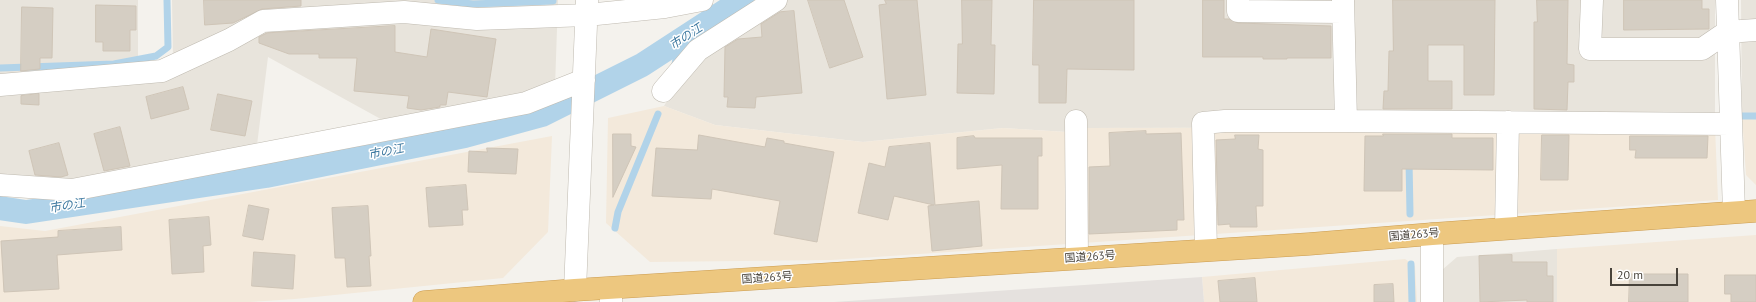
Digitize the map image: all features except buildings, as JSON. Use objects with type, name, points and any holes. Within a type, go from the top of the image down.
[{"type":"highway","name":"国道263号","points":[[424,302],[575,290],[611,295],[1077,258],[1310,244],[1506,228],[1756,211]]},
{"type":"street","points":[[0,85],[162,71],[229,40],[263,22],[404,12],[477,19],[587,8],[665,7],[702,0]]},
{"type":"street","points":[[663,91],[698,50],[776,0]]},
{"type":"street","points":[[1238,0],[1238,11],[1343,6],[1346,121]]},
{"type":"street","points":[[1592,0],[1590,49],[1702,49],[1727,32],[1756,30]]},
{"type":"street","points":[[1727,0],[1734,212]]},
{"type":"street","points":[[575,290],[587,8]]},
{"type":"street","points":[[0,185],[72,190],[526,103],[584,80]]},
{"type":"street","points":[[1076,121],[1077,258]]},
{"type":"street","points":[[1206,250],[1203,123],[1225,121],[1407,121],[1731,124]]},
{"type":"street","points":[[1506,228],[1508,122]]},
{"type":"street","points":[[1432,234],[1432,302]]},
{"type":"shaded area","points":[[0,0],[138,0],[138,66],[173,57],[172,0],[558,0],[555,87],[388,123],[268,57],[256,153],[46,190],[0,183]]},
{"type":"shaded area","points":[[766,0],[1715,0],[1715,127],[1083,128],[1082,133],[1003,128],[863,142],[715,125],[664,106],[700,42]]},
{"type":"shaded area","points":[[1741,0],[1756,0],[1756,116],[1742,116]]},
{"type":"shaded area","points":[[664,106],[715,125],[863,142],[1003,128],[1082,133],[1083,128],[1715,127],[1718,200],[831,260],[650,262],[606,223],[608,118]]},
{"type":"shaded area","points":[[1742,116],[1756,116],[1756,185],[1746,175]]},
{"type":"shaded area","points":[[552,136],[548,232],[503,278],[295,299],[250,302],[0,302],[0,226],[45,231]]},
{"type":"shaded area","points":[[1756,235],[1756,302],[1557,302],[1557,249]]},
{"type":"shaded area","points":[[1557,249],[1557,302],[1442,302],[1442,270],[1457,257]]},
{"type":"shaded area","points":[[1405,259],[1415,266],[1417,302],[1204,302],[1202,277]]},
{"type":"shaded area","points":[[1202,277],[1204,302],[834,302]]},
{"type":"waterway","points":[[0,68],[114,64],[156,56],[168,47],[167,0]]},
{"type":"waterway","points":[[438,0],[473,4],[553,1]]},
{"type":"waterway","name":"市の江","points":[[0,208],[26,212],[266,176],[465,136],[542,115],[642,65],[742,0]]},
{"type":"waterway","points":[[675,64],[680,40]]},
{"type":"waterway","points":[[615,228],[618,212],[658,114]]},
{"type":"waterway","points":[[1742,116],[1756,116]]},
{"type":"waterway","points":[[1409,160],[1410,214]]},
{"type":"waterway","points":[[1411,264],[1412,302]]}]
